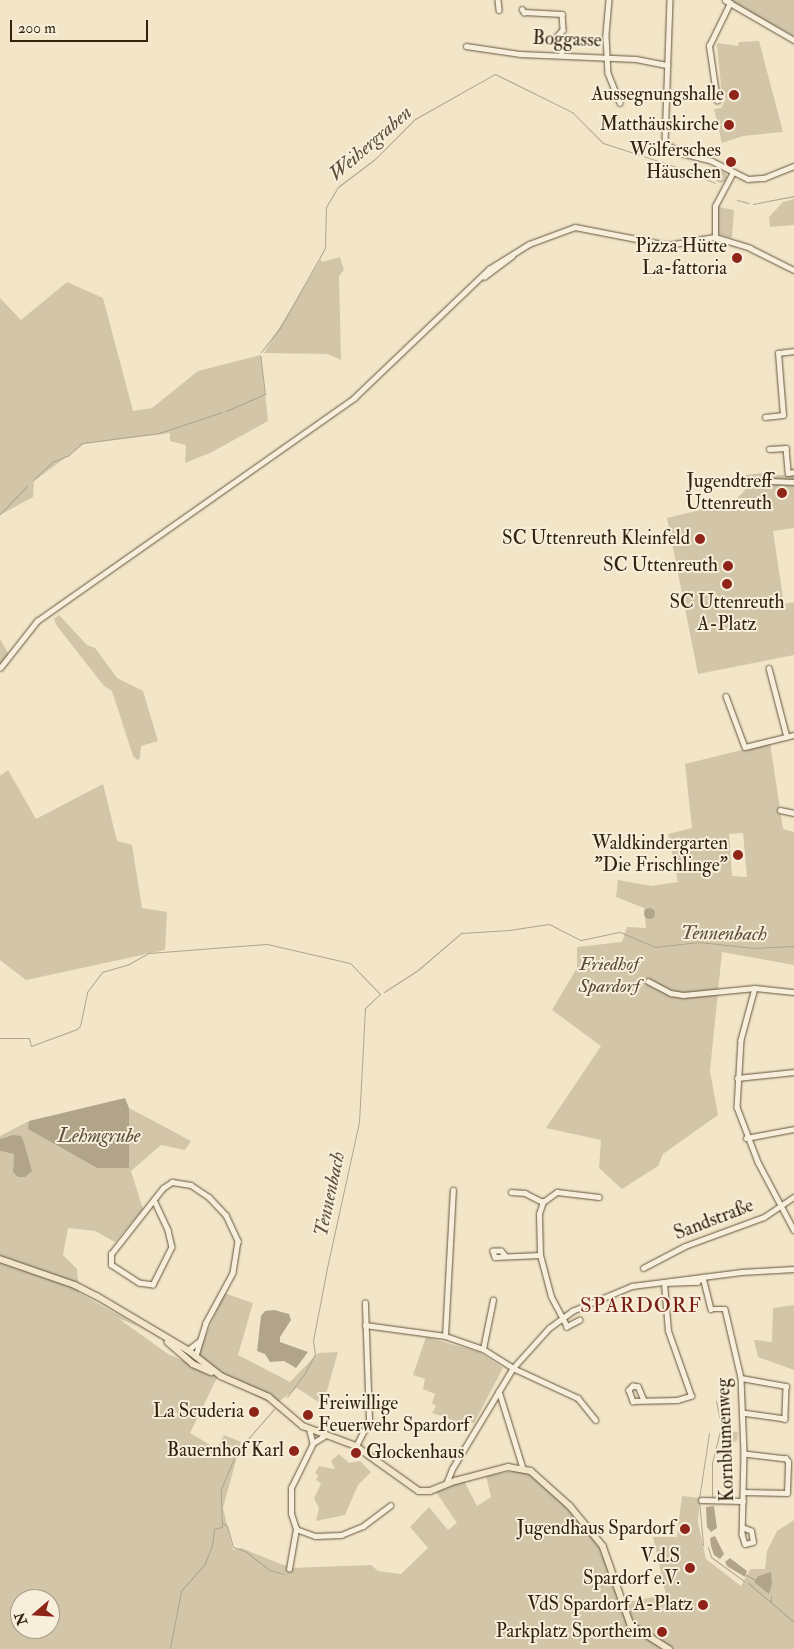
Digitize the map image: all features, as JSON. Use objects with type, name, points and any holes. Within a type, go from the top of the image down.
[{"type":"main road","points":[[0,1259],[75,1285],[188,1350],[214,1372]]},
{"type":"main road","points":[[163,1337],[187,1359],[269,1397],[310,1431],[356,1446],[420,1490],[430,1491],[446,1484],[508,1467],[523,1468],[540,1476],[570,1506],[603,1546],[631,1624],[669,1649]]},
{"type":"main road","points":[[187,1359],[188,1350]]},
{"type":"main road","points":[[187,1359],[196,1356]]},
{"type":"street","points":[[498,0],[499,10]]},
{"type":"street","points":[[609,0],[606,36],[608,57],[611,82],[620,103]]},
{"type":"street","points":[[670,0],[665,143],[681,153],[712,161],[732,174],[759,180],[794,166]]},
{"type":"street","points":[[717,101],[709,46],[728,1],[794,40]]},
{"type":"street","points":[[522,9],[524,12],[562,14],[563,30],[557,37],[562,54]]},
{"type":"street","name":"Boggasse","points":[[466,46],[520,54],[608,57],[667,65]]},
{"type":"street","points":[[714,237],[715,206],[732,174]]},
{"type":"street","points":[[0,668],[37,621],[354,398],[472,285],[516,252],[547,235],[575,227],[673,245],[714,237],[750,248],[794,270]]},
{"type":"street","points":[[766,417],[783,415],[778,353],[794,351]]},
{"type":"street","points":[[768,449],[786,448],[788,473],[794,472]]},
{"type":"street","points":[[746,480],[794,482]]},
{"type":"street","points":[[769,668],[787,737]]},
{"type":"street","points":[[726,696],[745,747],[794,735]]},
{"type":"street","points":[[780,810],[794,813]]},
{"type":"street","points":[[648,981],[671,993],[683,995],[700,996],[755,988],[794,992]]},
{"type":"street","points":[[755,988],[741,1040],[736,1106],[746,1138],[794,1230]]},
{"type":"street","points":[[738,1078],[794,1072]]},
{"type":"street","points":[[746,1138],[794,1129]]},
{"type":"street","points":[[155,1202],[168,1230],[172,1247],[153,1285],[146,1286],[116,1269],[110,1261],[122,1239],[172,1182],[191,1185],[209,1197],[226,1215],[238,1241],[233,1273],[199,1341],[196,1356]]},
{"type":"street","points":[[445,1336],[454,1190]]},
{"type":"street","points":[[511,1192],[525,1193],[543,1202]]},
{"type":"street","points":[[580,1320],[567,1327],[561,1318],[546,1282],[540,1254],[539,1214],[543,1202],[550,1195],[561,1192],[600,1197]]},
{"type":"street","name":"Sandstraße","points":[[642,1268],[686,1246],[746,1225],[794,1197]]},
{"type":"street","points":[[505,1256],[540,1254]]},
{"type":"street","points":[[446,1484],[452,1469],[513,1368],[537,1339],[561,1318],[614,1293],[664,1282],[794,1269]]},
{"type":"street","name":"Kornblumenweg","points":[[703,1277],[711,1309],[725,1309],[741,1378],[744,1454],[743,1528]]},
{"type":"street","points":[[643,1399],[677,1400],[691,1396],[668,1331],[664,1282]]},
{"type":"street","points":[[483,1349],[493,1300]]},
{"type":"street","points":[[356,1446],[369,1420],[365,1303]]},
{"type":"street","points":[[365,1325],[445,1336],[483,1349],[513,1368],[578,1398],[596,1420]]},
{"type":"street","points":[[188,1350],[199,1341]]},
{"type":"street","points":[[741,1378],[786,1386],[785,1419],[742,1413]]},
{"type":"street","points":[[499,1391],[523,1468]]},
{"type":"street","points":[[310,1431],[313,1443]]},
{"type":"street","points":[[289,1569],[296,1530],[291,1514],[291,1488],[313,1443],[324,1436]]},
{"type":"street","points":[[743,1492],[788,1495],[786,1459],[744,1454]]},
{"type":"street","points":[[700,1500],[743,1501]]},
{"type":"street","points":[[296,1530],[315,1536],[342,1535],[363,1526],[390,1506]]},
{"type":"green space","points":[[730,0],[794,0],[794,36],[758,17]]},
{"type":"green space","points":[[759,41],[783,132],[743,136],[722,143],[714,109],[721,108],[726,99],[722,95],[717,45],[718,43],[738,46],[739,42]]},
{"type":"green space","points":[[719,171],[723,171],[727,177],[723,183],[719,183],[715,179],[715,175]]},
{"type":"green space","points":[[794,199],[794,225],[770,227],[769,217],[783,202]]},
{"type":"green space","points":[[719,207],[734,210],[732,238],[720,235],[716,229],[715,215]]},
{"type":"green space","points":[[340,257],[344,270],[339,276],[341,360],[328,354],[264,353],[321,259],[322,262]]},
{"type":"green space","points":[[67,282],[103,298],[133,411],[152,408],[198,371],[261,355],[268,421],[212,452],[185,463],[186,445],[170,441],[170,433],[84,444],[34,481],[33,497],[0,515],[0,298],[21,320]]},
{"type":"green space","name":"SC Uttenreuth","points":[[770,472],[770,475],[794,475],[794,528],[773,531],[784,604],[794,602],[794,655],[698,674],[667,518],[733,502],[746,489],[746,475]]},
{"type":"green space","points":[[59,615],[87,645],[95,648],[117,678],[143,691],[158,741],[141,746],[140,758],[137,760],[133,756],[112,691],[104,686],[57,626],[54,619]]},
{"type":"green space","points":[[0,639],[9,655],[0,668]]},
{"type":"green space","name":"Friedhof Spardorf","points":[[770,743],[783,829],[794,832],[794,965],[722,952],[710,1071],[718,1115],[663,1154],[658,1166],[622,1189],[599,1168],[601,1140],[546,1128],[601,1046],[552,1010],[577,968],[577,947],[622,942],[627,927],[646,928],[644,908],[616,897],[618,880],[651,886],[678,882],[668,834],[692,828],[685,764]],"holes":[[[743,833],[747,877],[732,876],[729,834]]]},
{"type":"green space","points":[[8,770],[36,819],[103,784],[117,841],[132,845],[142,908],[167,912],[165,950],[26,980],[0,960],[0,776]]},
{"type":"green space","points":[[129,1108],[191,1141],[185,1150],[161,1145],[131,1171],[143,1209],[115,1242],[95,1231],[68,1228],[63,1255],[77,1269],[79,1293],[140,1327],[118,1318],[168,1354],[193,1365],[191,1361],[196,1359],[224,1293],[253,1303],[238,1355],[290,1382],[318,1353],[338,1352],[323,1405],[297,1388],[274,1405],[218,1376],[190,1433],[217,1449],[224,1435],[241,1442],[223,1508],[233,1550],[241,1548],[291,1568],[371,1565],[378,1571],[401,1574],[428,1548],[410,1527],[429,1507],[448,1530],[457,1523],[436,1492],[464,1481],[477,1506],[491,1497],[486,1476],[524,1469],[541,1480],[594,1538],[603,1552],[621,1603],[666,1595],[653,1537],[677,1537],[682,1496],[700,1498],[698,1522],[706,1559],[741,1586],[750,1569],[765,1569],[767,1551],[777,1531],[794,1520],[794,1649],[0,1649],[0,1151],[14,1154],[13,1172],[27,1157],[21,1136],[0,1139],[0,1136],[29,1121],[29,1129],[97,1168],[129,1168]]},
{"type":"green space","points":[[794,1305],[794,1370],[758,1357],[754,1340],[772,1342],[773,1308]]},
{"type":"green space","points":[[426,1337],[479,1352],[503,1368],[474,1423],[462,1423],[432,1413],[436,1406],[432,1403],[435,1394],[423,1389],[425,1379],[413,1375]]},
{"type":"green space","points":[[723,1431],[738,1432],[737,1441],[722,1445]]},
{"type":"green space","points":[[339,1454],[349,1463],[360,1461],[371,1472],[358,1485],[345,1515],[316,1521],[319,1508],[314,1499],[321,1483],[316,1480],[318,1475],[315,1473],[319,1466],[335,1469],[331,1461]]},
{"type":"water","points":[[649,907],[655,913],[649,919],[643,913]]},
{"type":"water","name":"Lehmgrube","points":[[125,1098],[129,1108],[129,1168],[97,1168],[28,1129],[29,1121]]},
{"type":"water","points":[[13,1135],[21,1136],[32,1171],[25,1177],[18,1177],[13,1172],[14,1154],[0,1151],[0,1139]]},
{"type":"water","points":[[274,1310],[289,1314],[291,1320],[280,1337],[280,1342],[308,1352],[296,1368],[284,1361],[270,1362],[265,1354],[257,1351],[261,1316],[265,1311]]},
{"type":"water","points":[[714,1506],[717,1528],[711,1532],[707,1527],[706,1507]]},
{"type":"water","points":[[715,1536],[724,1554],[720,1559],[714,1555],[711,1546],[710,1538]]},
{"type":"water","points":[[730,1558],[747,1571],[745,1577],[727,1566],[725,1562]]},
{"type":"water","points":[[771,1572],[772,1584],[769,1594],[754,1582],[758,1576]]},
{"type":"waterway","name":"Weihergraben","points":[[261,352],[280,328],[325,248],[326,207],[338,187],[375,159],[415,119],[495,74],[572,112],[603,143],[677,167],[715,183]]},
{"type":"waterway","name":"Weihergraben","points":[[753,204],[794,196]]},
{"type":"waterway","points":[[737,200],[749,203]]},
{"type":"waterway","points":[[226,411],[265,394],[260,356]]},
{"type":"waterway","points":[[33,480],[52,462],[69,455],[82,443],[159,433],[222,412]]},
{"type":"waterway","points":[[0,514],[27,486]]},
{"type":"waterway","name":"Tennenbach","points":[[384,992],[418,970],[461,933],[509,930],[549,924],[581,940],[620,932],[655,947],[699,942],[754,948],[794,946]]},
{"type":"waterway","points":[[0,1038],[29,1038],[31,1046],[77,1029],[80,1026],[87,992],[102,972],[127,965],[149,953],[267,944],[350,963],[380,994],[365,1008],[359,1122],[313,1341],[315,1354],[305,1373],[287,1397]]},
{"type":"waterway","points":[[716,1401],[721,1425]]},
{"type":"waterway","name":"Tennenbach","points":[[246,1441],[274,1409]]},
{"type":"waterway","points":[[712,1496],[712,1463],[720,1432]]},
{"type":"waterway","points":[[703,1545],[699,1499],[709,1433]]},
{"type":"waterway","name":"Tennenbach","points":[[170,1648],[181,1591],[205,1563],[212,1546],[214,1529],[222,1527],[221,1489],[235,1456]]},
{"type":"waterway","points":[[223,1523],[227,1526],[233,1547],[245,1551],[269,1570],[284,1574]]},
{"type":"waterway","points":[[708,1547],[711,1557],[744,1581]]},
{"type":"waterway","points":[[746,1575],[756,1580]]},
{"type":"waterway","points":[[748,1583],[794,1622]]},
{"type":"waterway","points":[[771,1596],[771,1602]]},
{"type":"place","name":"Aussegnungshalle","points":[[734,95]]},
{"type":"place","name":"Matthäuskirche","points":[[729,125]]},
{"type":"place","name":"Wölfersches Häuschen","points":[[731,162]]},
{"type":"place","name":"Pizza Hütte La-fattoria","points":[[737,258]]},
{"type":"place","name":"Jugendtreff Uttenreuth","points":[[782,493]]},
{"type":"place","name":"SC Uttenreuth Kleinfeld","points":[[700,539]]},
{"type":"place","name":"SC Uttenreuth","points":[[728,566]]},
{"type":"place","name":"SC Uttenreuth A-Platz","points":[[727,584]]},
{"type":"place","name":"Waldkindergarten \"Die Frischlinge\"","points":[[738,855]]},
{"type":"place","name":"La Scuderia","points":[[254,1412]]},
{"type":"place","name":"Freiwillige Feuerwehr Spardorf","points":[[308,1415]]},
{"type":"place","name":"Bauernhof Karl","points":[[294,1451]]},
{"type":"place","name":"Glockenhaus","points":[[356,1453]]},
{"type":"place","name":"Jugendhaus Spardorf","points":[[685,1529]]},
{"type":"place","name":"V.d.S Spardorf e.V.","points":[[690,1568]]},
{"type":"place","name":"VdS Spardorf A-Platz","points":[[703,1605]]},
{"type":"place","name":"Parkplatz Sportheim","points":[[662,1632]]},
{"type":"district","name":"SPARDORF","points":[[641,1306]]}]
